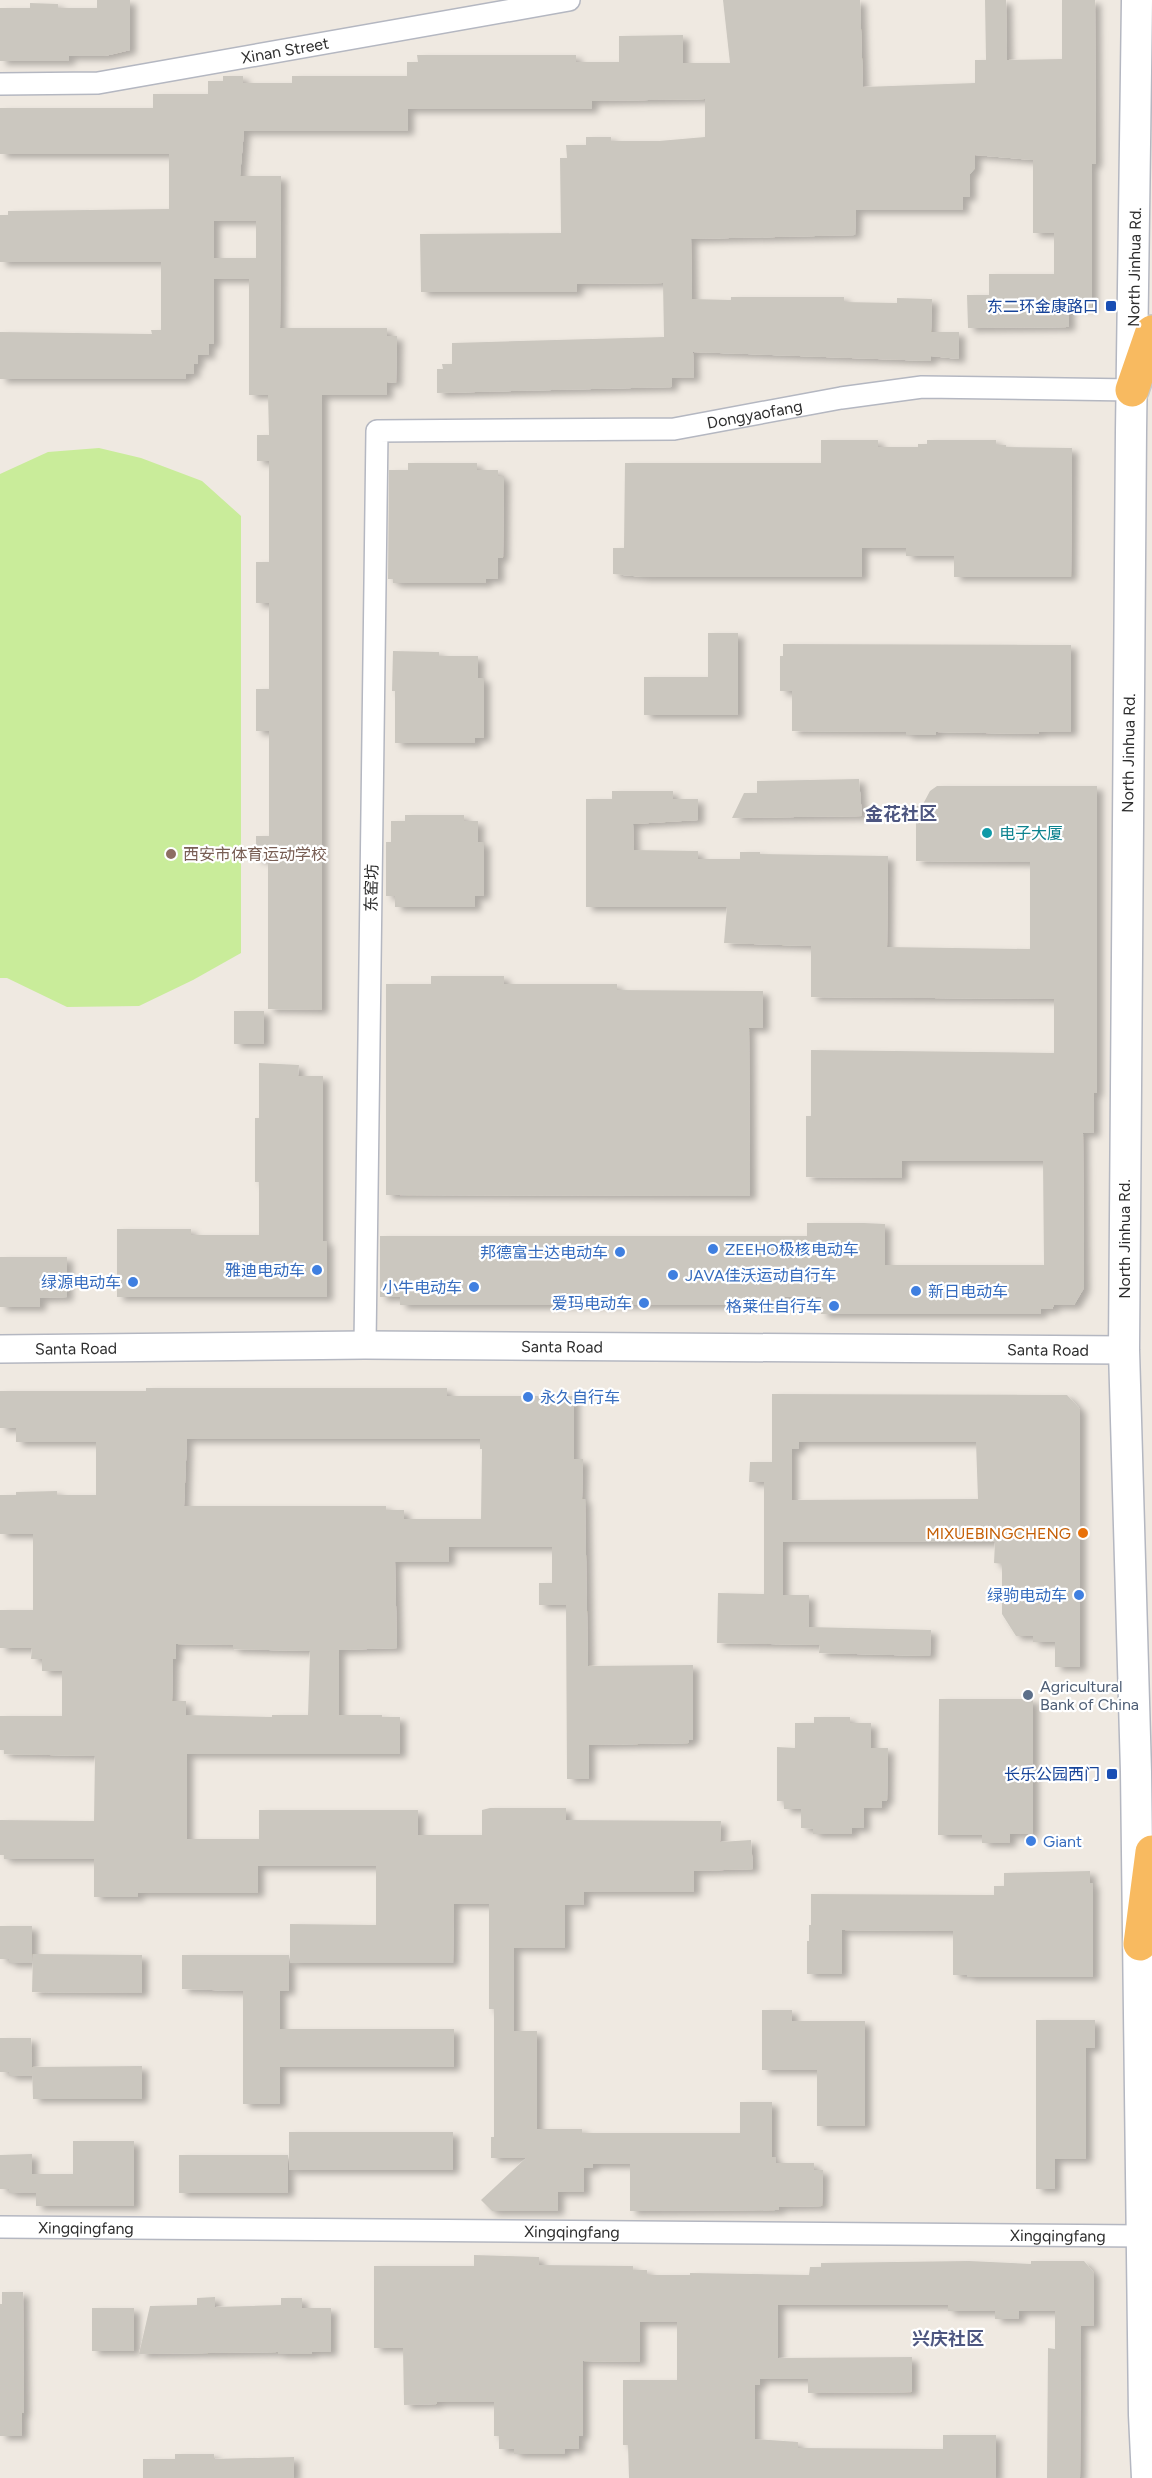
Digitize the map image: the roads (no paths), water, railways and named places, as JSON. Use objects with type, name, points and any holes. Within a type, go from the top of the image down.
[{"type":"highway","points":[[1132,390],[1152,332]]},
{"type":"highway","points":[[1140,1944],[1152,1852]]},
{"type":"main road","name":"North Jinhua Rd.","points":[[1137,0],[1124,1350],[1140,1944],[1142,2236],[1147,2478]]},
{"type":"street","name":"Xinan Street","points":[[0,84],[98,83],[568,0]]},
{"type":"street","name":"Dongyaofang","points":[[365,1346],[377,431],[674,429],[841,398],[922,387],[1132,390]]},
{"type":"street","name":"Santa Road","points":[[0,1349],[365,1346],[1124,1350]]},
{"type":"street","name":"Xingqingfang","points":[[0,2228],[1142,2236]]},
{"type":"place","name":"东二环金康路口","points":[[1111,306]]},
{"type":"place","name":"电子大厦","points":[[987,833]]},
{"type":"place","name":"西安市体育运动学校","points":[[171,854]]},
{"type":"place","name":"ZEEHO极核电动车","points":[[713,1249]]},
{"type":"place","name":"邦德富士达电动车","points":[[620,1252]]},
{"type":"place","name":"雅迪电动车","points":[[317,1270]]},
{"type":"place","name":"JAVA佳沃运动自行车","points":[[673,1275]]},
{"type":"place","name":"绿源电动车","points":[[133,1282]]},
{"type":"place","name":"小牛电动车","points":[[474,1287]]},
{"type":"place","name":"新日电动车","points":[[916,1291]]},
{"type":"place","name":"爱玛电动车","points":[[644,1303]]},
{"type":"place","name":"格莱仕自行车","points":[[834,1306]]},
{"type":"place","name":"永久自行车","points":[[528,1397]]},
{"type":"place","name":"MIXUEBINGCHENG","points":[[1083,1533]]},
{"type":"place","name":"绿驹电动车","points":[[1079,1595]]},
{"type":"place","name":"Agricultural Bank of China","points":[[1028,1695]]},
{"type":"place","name":"长乐公园西门","points":[[1112,1774]]},
{"type":"place","name":"Giant","points":[[1031,1841]]},
{"type":"district","name":"金花社区","points":[[901,814]]},
{"type":"district","name":"兴庆社区","points":[[948,2339]]}]
